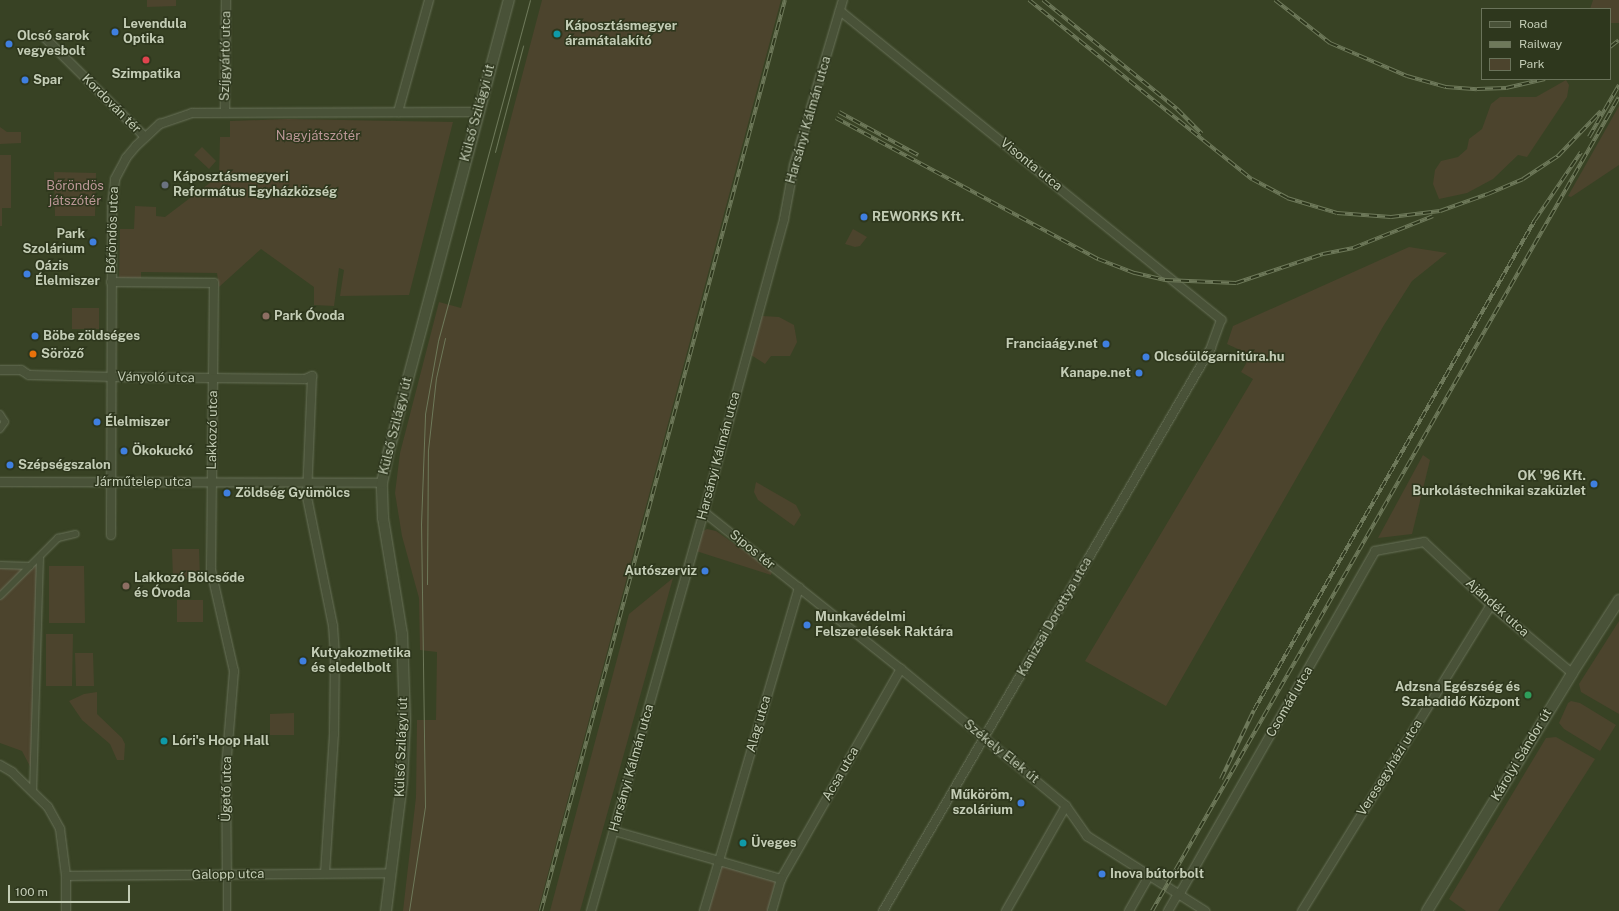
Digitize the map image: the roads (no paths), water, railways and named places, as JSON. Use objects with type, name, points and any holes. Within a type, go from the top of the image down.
[{"type":"street","name":"Szíjgyártó utca","points":[[225,112],[226,0]]},
{"type":"street","points":[[398,112],[429,0]]},
{"type":"street","name":"Külső Szilágyi út","points":[[386,911],[402,783],[405,719],[402,634],[383,518],[382,483],[389,448],[509,0]]},
{"type":"street","name":"Harsányi Kálmán utca","points":[[591,911],[704,512],[784,218],[794,165],[843,0]]},
{"type":"street","name":"Visonta utca","points":[[840,11],[1221,320]]},
{"type":"street","name":"Kordován tér","points":[[44,37],[145,137]]},
{"type":"street","name":"Bőröndös utca","points":[[111,535],[112,233],[115,179],[126,158],[145,137],[160,124],[181,115],[225,112],[478,112]]},
{"type":"street","name":"Lakkozó utca","points":[[111,282],[214,282],[211,570],[234,679]]},
{"type":"street","name":"Kanizsai Dorottya utca","points":[[883,911],[1211,348],[1221,320]]},
{"type":"street","name":"Ványoló utca","points":[[0,370],[21,370],[29,375],[214,379],[306,379],[312,376],[308,483]]},
{"type":"street","points":[[0,414],[5,422],[0,428]]},
{"type":"street","name":"Járműtelep utca","points":[[0,482],[382,483]]},
{"type":"street","points":[[308,483],[308,497],[333,626],[334,734],[324,873]]},
{"type":"street","name":"Sipos tér","points":[[704,512],[799,588]]},
{"type":"street","points":[[0,596],[40,558],[58,538],[76,534]]},
{"type":"street","name":"Ajándék utca","points":[[1424,542],[1491,605],[1572,673]]},
{"type":"street","name":"Csomád utca","points":[[1168,911],[1375,551],[1424,542]]},
{"type":"street","points":[[33,793],[40,558]]},
{"type":"street","points":[[0,565],[30,566]]},
{"type":"street","name":"Székely Elek út","points":[[799,588],[901,669],[1066,806],[1087,836],[1205,911]]},
{"type":"street","name":"Alag utca","points":[[704,911],[799,588]]},
{"type":"street","name":"Károlyi Sándor út","points":[[1427,911],[1572,673],[1619,600]]},
{"type":"street","name":"Veresegyházi utca","points":[[1302,911],[1491,605]]},
{"type":"street","name":"Acsa utca","points":[[772,911],[781,880],[901,669]]},
{"type":"street","name":"Ügető utca","points":[[227,875],[226,769],[234,679]]},
{"type":"street","points":[[0,766],[12,772],[48,807],[60,829],[66,876],[66,911]]},
{"type":"street","points":[[1006,911],[1066,806]]},
{"type":"street","points":[[614,831],[781,880]]},
{"type":"street","name":"Galopp utca","points":[[66,876],[391,873]]},
{"type":"street","points":[[227,875],[227,911]]},
{"type":"street","points":[[1129,911],[1149,876]]},
{"type":"tram line","points":[[409,911],[425,807],[421,525],[425,414],[438,341],[530,0]]},
{"type":"tram line","points":[[495,152],[523,46]]},
{"type":"tram line","points":[[427,584],[428,450],[436,378],[445,338]]},
{"type":"railway","points":[[541,911],[785,0]]},
{"type":"railway","points":[[1029,0],[1252,179],[1287,198],[1337,213],[1391,217],[1440,211],[1488,194],[1523,179],[1558,156],[1601,111]]},
{"type":"railway","points":[[1043,0],[1177,109],[1202,134]]},
{"type":"railway","points":[[1275,0],[1330,43],[1407,76],[1446,87],[1477,89],[1506,88],[1541,80]]},
{"type":"railway","points":[[1611,46],[1619,40]]},
{"type":"railway","points":[[1589,137],[1619,85]]},
{"type":"railway","points":[[1152,911],[1619,97]]},
{"type":"railway","points":[[839,112],[918,155]]},
{"type":"railway","points":[[836,118],[1098,259],[1135,273],[1165,280],[1236,283],[1323,254],[1353,248],[1433,216]]},
{"type":"railway","points":[[1221,779],[1254,710],[1535,220],[1581,152]]},
{"type":"place","name":"Levendula Optika","points":[[115,32]]},
{"type":"place","name":"Káposztásmegyer áramátalakító","points":[[557,34]]},
{"type":"place","name":"Olcsó sarok vegyesbolt","points":[[9,44]]},
{"type":"place","name":"Szimpatika","points":[[146,60]]},
{"type":"place","name":"Spar","points":[[25,80]]},
{"type":"place","name":"Káposztásmegyeri Református Egyházközség","points":[[165,185]]},
{"type":"place","name":"REWORKS Kft.","points":[[864,217]]},
{"type":"place","name":"Park Szolárium","points":[[93,242]]},
{"type":"place","name":"Oázis Élelmiszer","points":[[27,274]]},
{"type":"place","name":"Park Óvoda","points":[[266,316]]},
{"type":"place","name":"Böbe zöldséges","points":[[35,336]]},
{"type":"place","name":"Franciaágy.net","points":[[1106,344]]},
{"type":"place","name":"Söröző","points":[[33,354]]},
{"type":"place","name":"Olcsóülőgarnitúra.hu","points":[[1146,357]]},
{"type":"place","name":"Kanape.net","points":[[1139,373]]},
{"type":"place","name":"Élelmiszer","points":[[97,422]]},
{"type":"place","name":"Ökokuckó","points":[[124,451]]},
{"type":"place","name":"Szépségszalon","points":[[10,465]]},
{"type":"place","name":"OK '96 Kft. Burkolástechnikai szaküzlet","points":[[1594,484]]},
{"type":"place","name":"Zöldség Gyümölcs","points":[[227,493]]},
{"type":"place","name":"Autószerviz","points":[[705,571]]},
{"type":"place","name":"Lakkozó Bölcsőde és Óvoda","points":[[126,586]]},
{"type":"place","name":"Munkavédelmi Felszerelések Raktára","points":[[807,625]]},
{"type":"place","name":"Kutyakozmetika és eledelbolt","points":[[303,661]]},
{"type":"place","name":"Adzsna Egészség és Szabadidő Központ","points":[[1528,695]]},
{"type":"place","name":"Lóri's Hoop Hall","points":[[164,741]]},
{"type":"place","name":"Műköröm, szolárium","points":[[1021,803]]},
{"type":"place","name":"Üveges","points":[[743,843]]},
{"type":"place","name":"Inova bútorbolt","points":[[1102,874]]},
{"type":"park label","name":"Nagyjátszótér","points":[[318,136]]},
{"type":"park label","name":"Bőröndös játszótér","points":[[75,194]]}]
